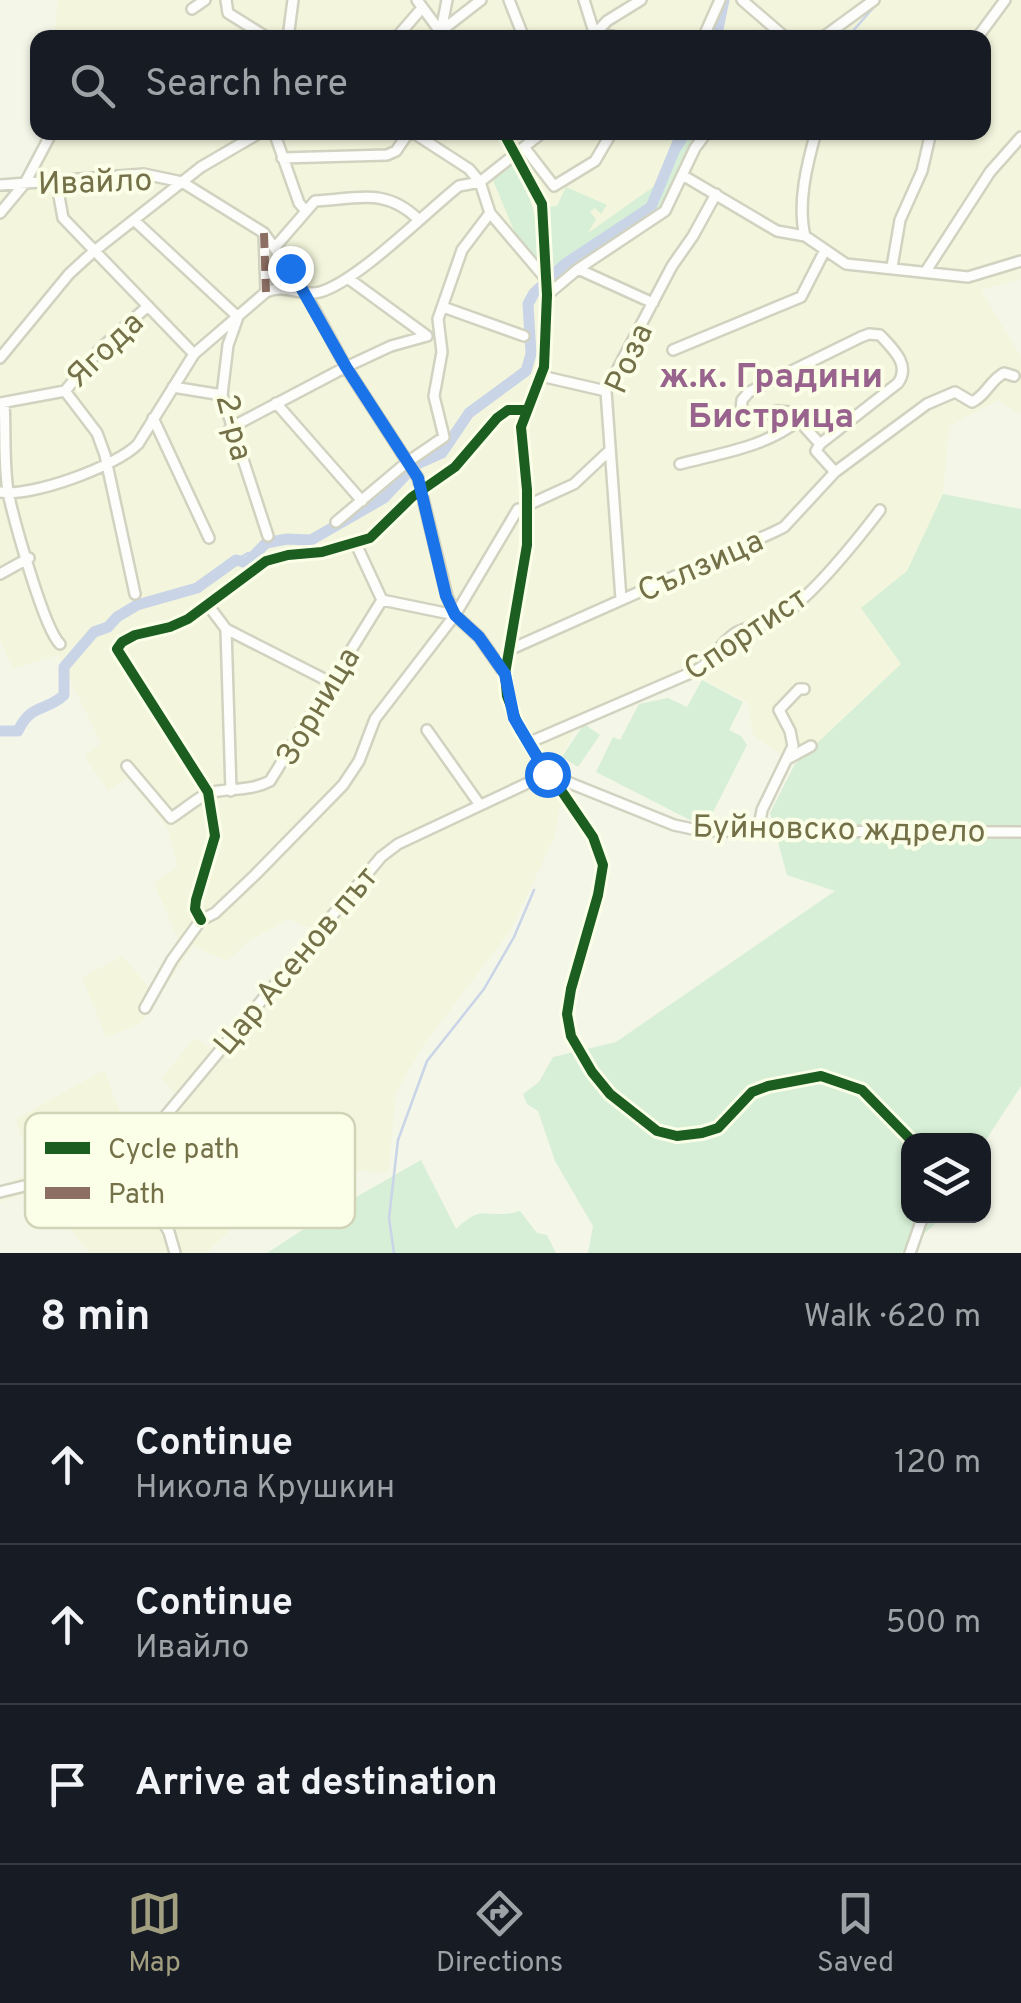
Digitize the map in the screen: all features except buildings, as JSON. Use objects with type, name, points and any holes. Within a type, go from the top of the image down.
[{"type":"street","points":[[192,10],[205,0]]},
{"type":"street","points":[[226,0],[228,14],[255,30]]},
{"type":"street","points":[[289,30],[293,0]]},
{"type":"street","points":[[443,30],[447,0]]},
{"type":"street","points":[[447,30],[481,0]]},
{"type":"street","points":[[509,0],[521,30]]},
{"type":"street","points":[[584,0],[591,30]]},
{"type":"street","points":[[599,30],[641,0]]},
{"type":"street","points":[[707,30],[720,0]]},
{"type":"street","points":[[742,0],[777,30]]},
{"type":"street","points":[[833,30],[874,0]]},
{"type":"street","points":[[983,30],[1005,0]]},
{"type":"street","points":[[402,30],[420,4],[440,30]]},
{"type":"street","points":[[926,271],[990,172],[1021,138]]},
{"type":"street","points":[[0,213],[25,183],[48,140]]},
{"type":"street","points":[[1,354],[69,274],[94,252],[182,182],[246,140]]},
{"type":"street","points":[[276,140],[299,203],[306,211]]},
{"type":"street","points":[[282,158],[387,155],[404,140]]},
{"type":"street","points":[[424,140],[456,158],[480,182],[490,213],[546,279]]},
{"type":"street","points":[[510,140],[554,186],[595,162],[607,140]]},
{"type":"street","points":[[4,493],[21,493],[106,466],[127,455],[194,354],[266,292],[277,287],[317,293],[348,279],[459,186],[480,182],[533,140]]},
{"type":"street","points":[[547,294],[665,210],[700,140]]},
{"type":"street","points":[[805,236],[802,224],[814,140]]},
{"type":"street","points":[[892,266],[900,220],[922,171],[929,140]]},
{"type":"street","points":[[520,151],[542,204],[546,352],[521,442],[522,582],[505,674],[514,718],[547,774],[593,837],[603,864],[567,1014],[578,1052],[610,1094],[657,1130],[676,1136],[718,1128],[752,1092],[821,1076],[862,1090],[903,1133]]},
{"type":"street","name":"Ивайло","points":[[0,185],[144,174],[182,182],[264,233],[305,292],[346,367],[418,478],[446,596],[455,615],[479,637],[505,674]]},
{"type":"street","points":[[684,176],[777,231],[805,236],[846,264],[968,277],[1021,261]]},
{"type":"street","points":[[56,180],[63,218],[194,354]]},
{"type":"street","name":"Роза","points":[[621,599],[606,391],[652,302],[716,194]]},
{"type":"street","points":[[276,246],[315,202],[380,197],[402,204],[418,219]]},
{"type":"street","points":[[230,428],[346,367],[392,346],[428,336],[438,319],[462,250],[490,213]]},
{"type":"street","points":[[135,221],[238,317]]},
{"type":"street","points":[[264,233],[266,292]]},
{"type":"street","points":[[673,350],[801,296],[825,250]]},
{"type":"street","points":[[578,270],[652,302]]},
{"type":"street","points":[[348,279],[428,336]]},
{"type":"street","name":"Ягода","points":[[2,403],[65,391],[100,348],[148,306]]},
{"type":"street","points":[[442,307],[524,336]]},
{"type":"street","name":"2-ра","points":[[238,317],[228,346],[222,395],[268,536]]},
{"type":"street","points":[[336,522],[406,462],[444,437],[434,396],[442,352],[438,319]]},
{"type":"street","points":[[820,444],[785,410],[749,418],[740,410],[742,400],[748,392],[868,334],[880,336],[904,365],[904,376],[820,444],[816,451],[835,472]]},
{"type":"street","name":"Сълзица","points":[[509,650],[774,532],[835,472],[927,404],[955,392],[972,402],[978,400],[992,379],[1004,373],[1014,376]]},
{"type":"street","points":[[542,376],[606,391]]},
{"type":"street","points":[[173,387],[222,395]]},
{"type":"street","points":[[65,391],[96,433],[136,594]]},
{"type":"street","points":[[2,403],[4,493],[52,636],[60,644]]},
{"type":"street","points":[[276,404],[362,502]]},
{"type":"street","points":[[201,920],[196,915],[196,900],[215,836],[208,792],[117,649],[135,635],[170,627],[208,605],[266,561],[356,544],[388,524],[420,490],[456,468],[497,418],[508,410],[527,410]]},
{"type":"street","points":[[153,418],[209,538]]},
{"type":"street","points":[[680,464],[781,435],[799,420]]},
{"type":"street","points":[[145,1008],[201,920],[215,913],[344,785],[360,761],[375,720],[455,615],[523,507],[574,484],[609,452]]},
{"type":"street","name":"Спортист","points":[[528,744],[706,666],[734,634],[778,618],[800,600],[880,510]]},
{"type":"street","points":[[356,544],[382,600],[455,615]]},
{"type":"street","points":[[0,574],[28,558]]},
{"type":"street","name":"Зорница","points":[[208,792],[262,785],[275,776],[382,600]]},
{"type":"street","points":[[208,605],[226,630],[332,683]]},
{"type":"street","points":[[226,630],[230,791]]},
{"type":"street","points":[[758,832],[762,810],[789,758],[792,737],[779,710],[799,689],[804,690]]},
{"type":"street","points":[[427,730],[480,805]]},
{"type":"street","points":[[789,758],[811,746]]},
{"type":"street","points":[[127,766],[171,818],[208,792]]},
{"type":"street","name":"Цар Асенов път","points":[[168,1113],[381,857],[398,844],[547,774]]},
{"type":"street","name":"Буйновско ждрело","points":[[547,774],[674,825],[702,832],[1021,832]]},
{"type":"street","points":[[0,1192],[25,1186]]},
{"type":"street","points":[[910,1253],[921,1223]]},
{"type":"street","points":[[167,1228],[175,1253]]},
{"type":"shaded area","points":[[58,0],[1021,0],[1021,279],[981,290],[1021,357],[1021,411],[1018,413],[998,400],[949,426],[943,494],[907,571],[862,608],[901,664],[795,764],[753,735],[748,703],[694,675],[579,721],[558,764],[561,802],[554,838],[510,931],[424,1044],[396,1092],[388,1173],[355,1170],[355,1113],[160,1113],[176,1095],[162,1078],[194,1038],[214,1050],[311,929],[289,919],[250,940],[227,961],[193,946],[140,1024],[106,1037],[82,977],[123,956],[150,989],[178,939],[154,883],[178,867],[167,827],[128,778],[108,790],[84,756],[101,743],[58,655],[13,669],[0,640],[0,180],[23,176],[40,140],[991,140],[991,30],[55,30]]},
{"type":"shaded area","points":[[683,140],[697,140],[670,196],[651,216],[589,254],[550,289],[547,207],[557,206],[566,187],[607,205],[601,214],[595,208],[590,212],[596,219],[588,233],[653,187]]},
{"type":"shaded area","points":[[511,164],[533,210],[537,262],[515,233],[492,178]]},
{"type":"shaded area","points":[[943,494],[1021,509],[1021,1086],[990,1133],[901,1133],[901,1223],[935,1223],[901,1253],[588,1253],[593,1226],[555,1161],[538,1111],[527,1104],[523,1094],[539,1082],[553,1057],[616,1042],[835,891],[787,875],[770,813],[795,764],[901,664],[861,608],[907,571]]},
{"type":"shaded area","points":[[702,680],[743,702],[729,730],[741,736],[747,745],[711,823],[692,821],[596,772],[613,737],[620,740],[639,704],[668,698],[687,707]]},
{"type":"shaded area","points":[[584,724],[600,735],[578,767],[562,757]]},
{"type":"shaded area","points":[[104,1070],[120,1113],[27,1113]]},
{"type":"shaded area","points":[[25,1114],[25,1147],[16,1119]]},
{"type":"shaded area","points":[[421,1160],[456,1229],[480,1214],[520,1211],[537,1233],[547,1235],[556,1253],[267,1253],[305,1228],[355,1228],[355,1198]]},
{"type":"shaded area","points":[[25,1175],[25,1194],[0,1202],[0,1186]]},
{"type":"shaded area","points":[[69,1228],[232,1228],[206,1253],[90,1253]]},
{"type":"waterway","points":[[718,30],[724,0]]},
{"type":"waterway","points":[[854,30],[880,0]]},
{"type":"waterway","points":[[0,731],[18,731],[28,716],[64,695],[64,667],[94,632],[108,627],[117,617],[137,605],[197,588],[236,560],[247,563],[266,543],[311,540],[384,498],[415,465],[442,453],[469,413],[526,371],[531,354],[528,304],[534,293],[565,264],[651,207],[679,140]]},
{"type":"waterway","points":[[673,160],[686,140]]},
{"type":"waterway","points":[[415,465],[427,454]]},
{"type":"waterway","points":[[236,560],[248,553],[256,555]]},
{"type":"waterway","points":[[394,1253],[389,1218],[398,1140],[427,1061],[484,989],[514,937],[534,890]]},
{"type":"marked path","points":[[264,233],[266,292]]},
{"type":"cycle path","points":[[507,140],[542,204],[547,295],[544,367],[521,427],[527,545],[505,674],[507,696],[520,730],[593,837],[603,865],[571,989],[567,1014],[571,1036],[610,1094],[657,1131],[677,1136],[718,1128],[752,1092],[821,1076],[862,1090],[904,1133]]},
{"type":"cycle path","points":[[201,920],[195,909],[196,900],[215,836],[208,792],[117,649],[135,635],[188,619],[266,561],[322,552],[370,538],[412,497],[455,467],[497,418],[508,410],[527,410]]},
{"type":"district","name":"ж.к. Градини Бистрица","points":[[771,395]]},
{"type":"route","points":[[290,268],[346,367],[418,478],[446,596],[455,615],[479,637],[505,674],[514,718],[547,774]]}]
